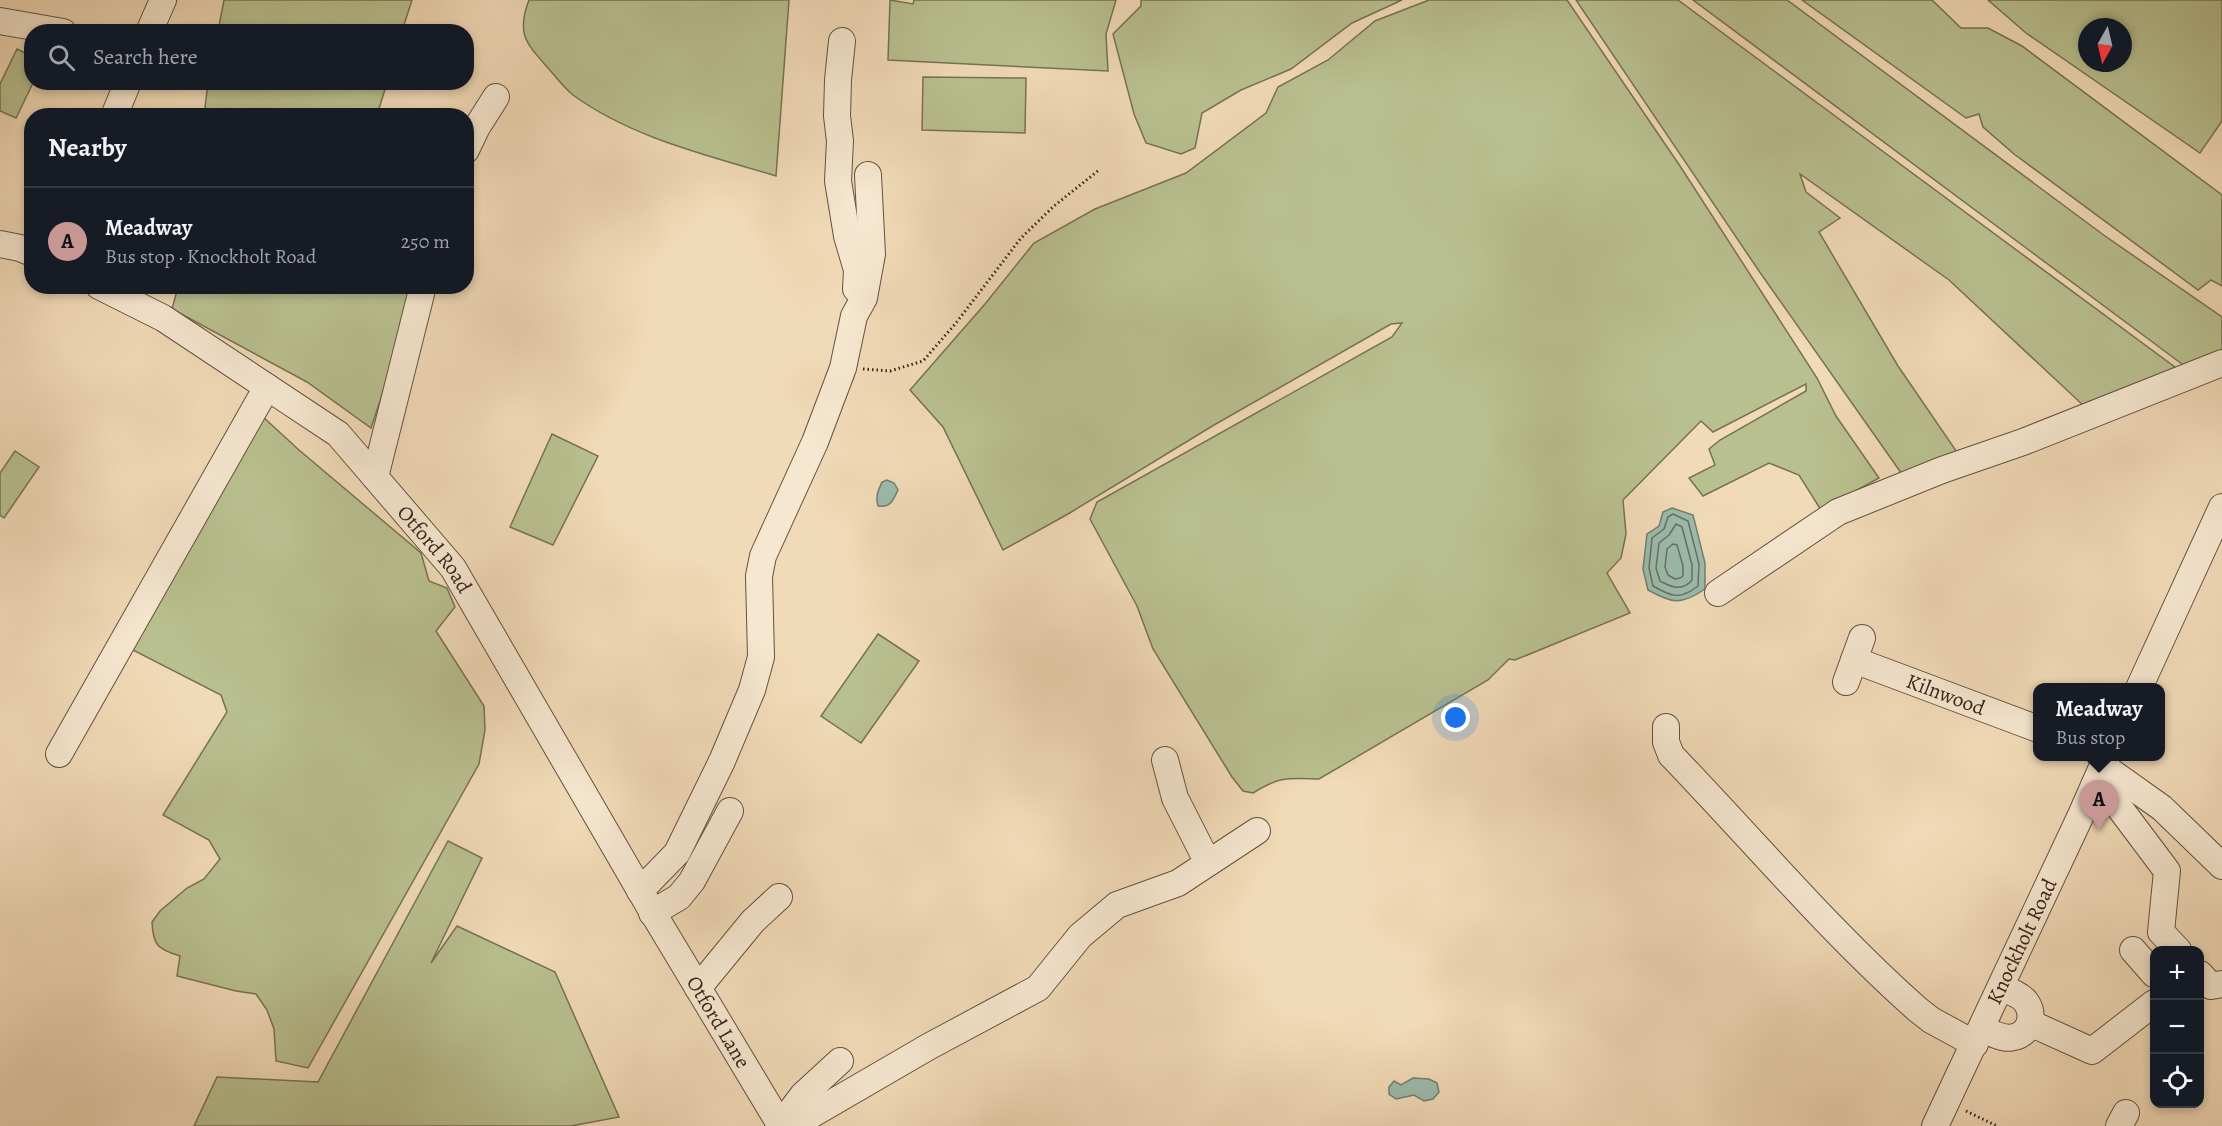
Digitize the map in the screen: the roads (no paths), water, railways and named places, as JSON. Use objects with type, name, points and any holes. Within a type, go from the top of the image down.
[{"type":"street","points":[[152,24],[163,0]]},
{"type":"street","points":[[0,21],[24,25]]},
{"type":"street","points":[[640,891],[678,854],[722,761],[752,690],[761,657],[759,576],[764,556],[815,442],[843,368],[854,316],[857,270],[838,181],[840,141],[837,116],[838,80],[842,41]]},
{"type":"street","points":[[117,108],[125,90]]},
{"type":"street","points":[[474,134],[495,97]]},
{"type":"street","points":[[854,316],[864,298],[872,254],[868,175]]},
{"type":"street","points":[[0,244],[24,250]]},
{"type":"street","name":"Otford Road","points":[[115,294],[162,318],[338,434],[453,568],[654,916]]},
{"type":"street","points":[[375,477],[421,294]]},
{"type":"street","points":[[1718,593],[1838,512],[2222,363]]},
{"type":"street","points":[[59,754],[267,387]]},
{"type":"street","points":[[2141,683],[2222,507]]},
{"type":"street","name":"Kilnwood","points":[[1854,660],[2033,727]]},
{"type":"street","points":[[1666,727],[1666,742],[1671,755],[1831,926],[1917,1010],[1939,1025],[1978,1037],[2013,1038],[2023,1034],[2030,1023],[2031,1013],[2026,1001],[2001,988]]},
{"type":"street","points":[[1166,760],[1176,798],[1208,863]]},
{"type":"street","points":[[2101,769],[2162,808],[2222,866]]},
{"type":"street","points":[[2101,769],[2116,803],[2167,870],[2161,932],[2174,946]]},
{"type":"street","name":"Knockholt Road","points":[[1935,1126],[2101,769]]},
{"type":"street","points":[[654,916],[679,897],[692,881],[730,811]]},
{"type":"street","points":[[784,1124],[1038,988],[1080,936],[1116,906],[1178,883],[1257,831]]},
{"type":"street","points":[[698,988],[753,921],[779,897]]},
{"type":"street","name":"Otford Lane","points":[[654,916],[784,1124]]},
{"type":"street","points":[[2133,950],[2150,969]]},
{"type":"street","points":[[2204,979],[2211,986],[2222,984]]},
{"type":"street","points":[[2030,1023],[2092,1051],[2150,1006]]},
{"type":"street","points":[[784,1124],[803,1095],[840,1061]]},
{"type":"water","points":[[887,480],[894,483],[898,490],[889,504],[878,506],[878,491],[882,482]]},
{"type":"water","points":[[1672,508],[1693,515],[1705,563],[1705,589],[1689,598],[1676,601],[1648,590],[1643,569],[1647,534],[1659,526],[1663,512]]},
{"type":"water","points":[[1413,1078],[1429,1079],[1437,1083],[1439,1092],[1433,1099],[1424,1101],[1414,1095],[1396,1099],[1389,1094],[1389,1087],[1394,1081],[1401,1085]]},
{"type":"place","name":"Meadway","points":[[2099,830]]}]
